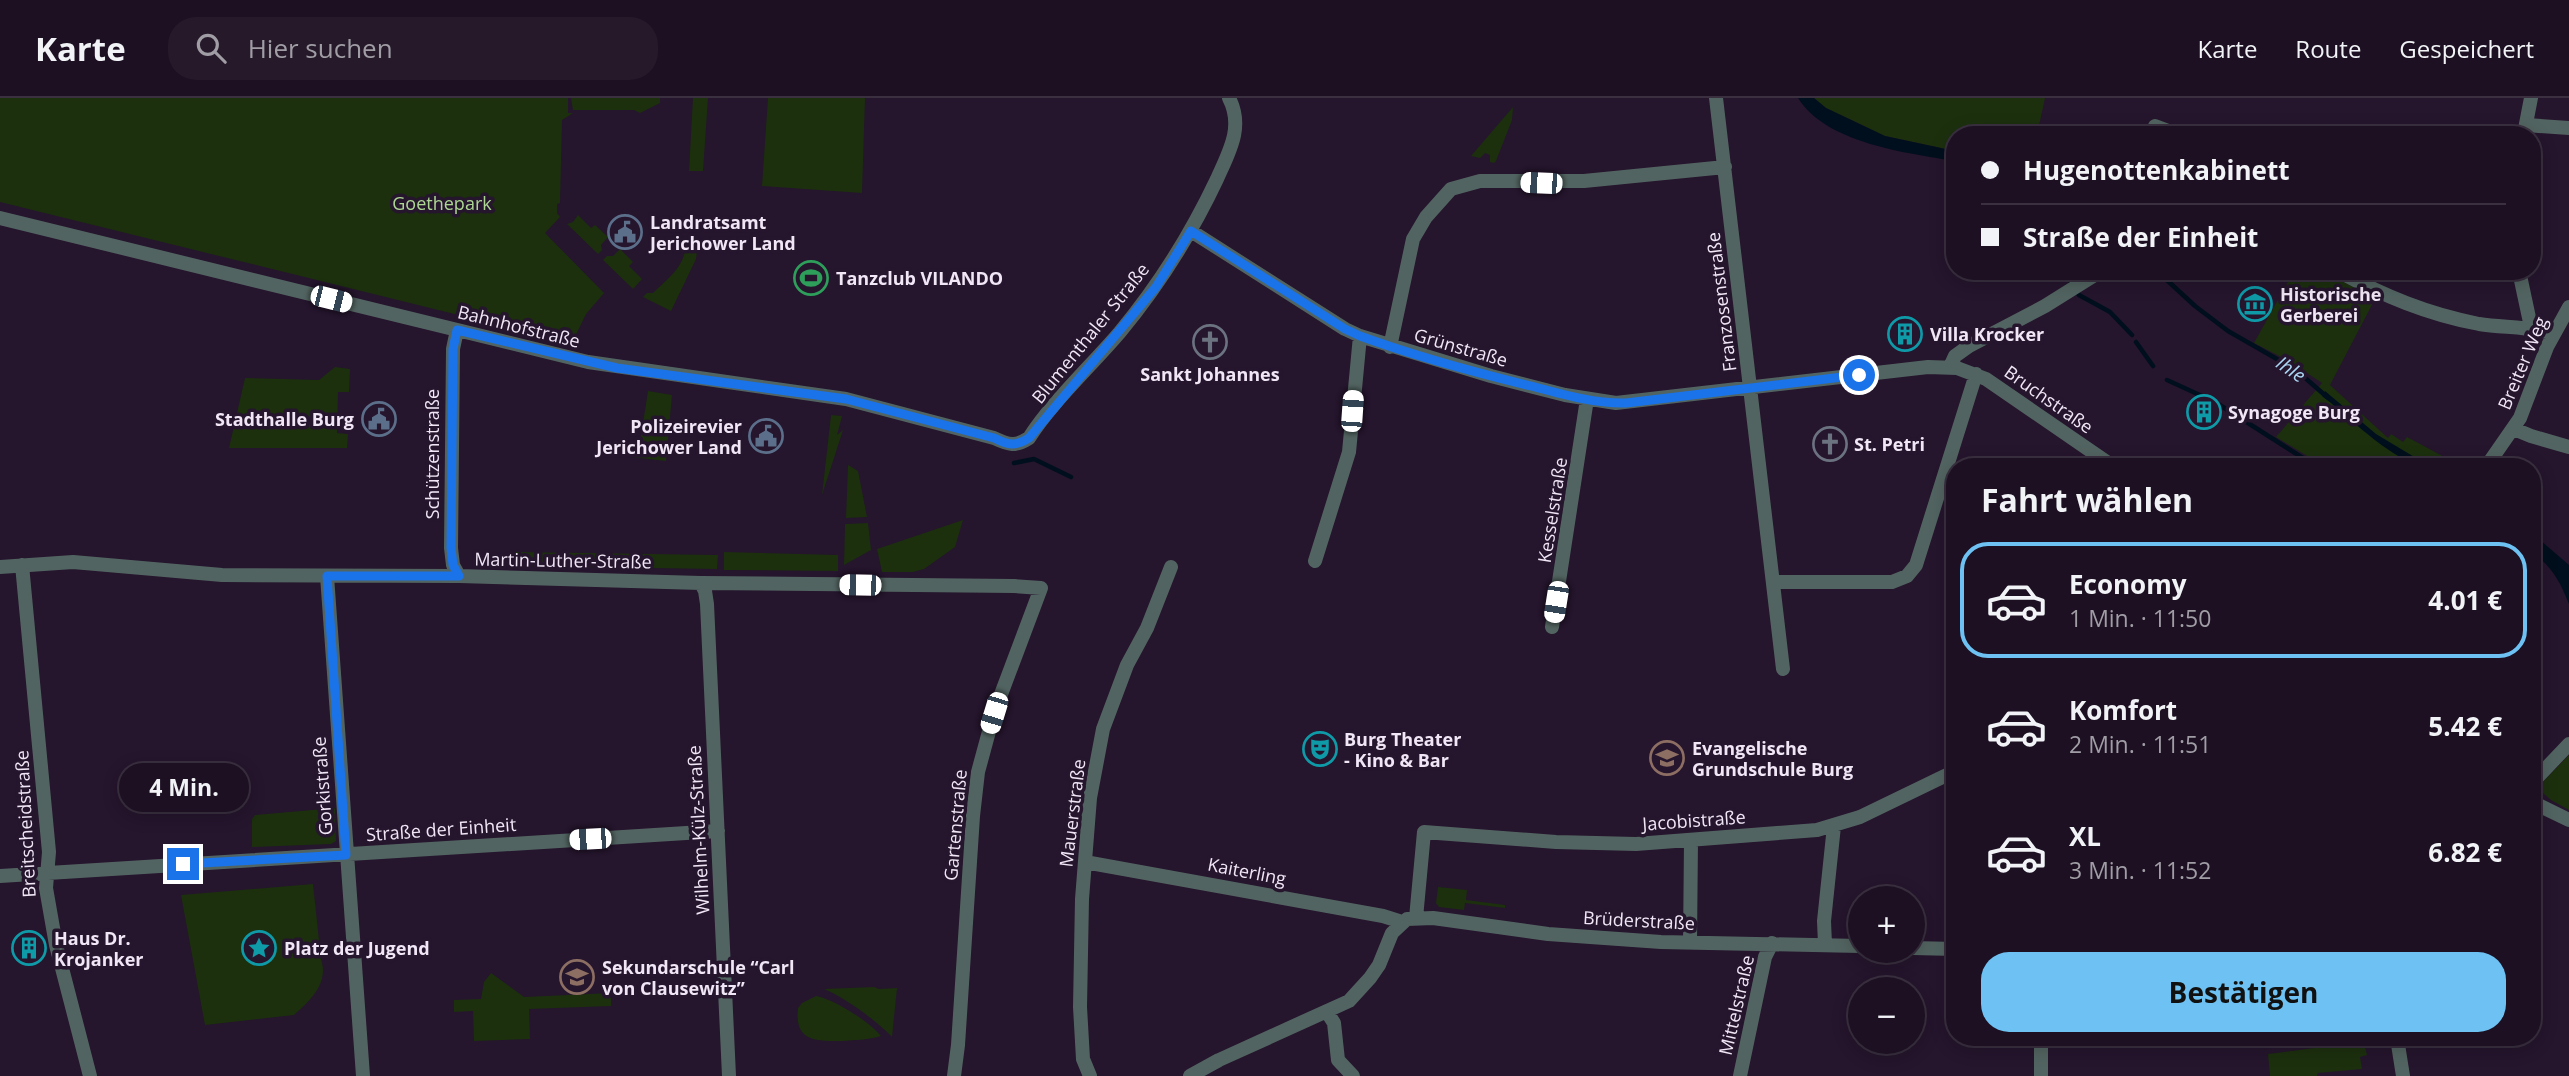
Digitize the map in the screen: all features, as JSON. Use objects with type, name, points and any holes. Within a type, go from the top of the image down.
[{"type":"street","name":"Blumenthaler Straße","points":[[1029,437],[1156,287],[1191,231],[1235,138],[1236,119],[1229,98]]},
{"type":"street","name":"Franzosenstraße","points":[[1716,98],[1783,669]]},
{"type":"street","points":[[2526,126],[2532,98]]},
{"type":"street","points":[[2541,129],[2569,128]]},
{"type":"street","points":[[1390,347],[1409,254],[1418,229],[1440,199],[1451,189],[1480,181],[1584,181],[1724,167]]},
{"type":"street","name":"Bahnhofstraße","points":[[0,218],[617,368],[846,399],[994,438],[1007,445],[1020,444],[1029,437]]},
{"type":"street","name":"Grünstraße","points":[[1191,231],[1345,329],[1390,347],[1491,376],[1587,399],[1626,403],[1751,388]]},
{"type":"street","points":[[1950,367],[1955,356],[1970,345],[2088,280]]},
{"type":"street","points":[[2354,280],[2377,293],[2435,315],[2500,327],[2530,327],[2553,334]]},
{"type":"street","points":[[2521,280],[2530,327]]},
{"type":"street","name":"Breiter Weg","points":[[2493,458],[2514,429],[2553,334],[2569,307]]},
{"type":"street","name":"Schützenstraße","points":[[457,330],[453,349],[451,548],[453,565],[459,576]]},
{"type":"street","points":[[1315,561],[1349,452],[1360,336]]},
{"type":"street","name":"Bruchstraße","points":[[1751,388],[1928,367],[1950,367],[1976,374],[1997,385],[2101,458]]},
{"type":"street","points":[[1950,458],[1976,374]]},
{"type":"street","name":"Kesselstraße","points":[[1552,627],[1587,399]]},
{"type":"street","points":[[2514,429],[2569,447]]},
{"type":"street","points":[[1773,582],[1892,582],[1912,573],[1946,470]]},
{"type":"street","name":"Martin-Luther-Straße","points":[[0,567],[73,562],[213,575],[459,576],[1041,588]]},
{"type":"street","name":"Breitscheidstraße","points":[[22,565],[48,839],[46,887],[60,964],[90,1076]]},
{"type":"street","name":"Mauerstraße","points":[[1090,1076],[1083,1059],[1080,1007],[1090,798],[1103,729],[1127,665],[1147,628],[1171,567]]},
{"type":"street","name":"Gorkistraße","points":[[327,576],[363,1076]]},
{"type":"street","name":"Wilhelm-Külz-Straße","points":[[701,583],[707,604],[729,1076]]},
{"type":"street","name":"Gartenstraße","points":[[954,1076],[978,772],[994,713],[1041,588]]},
{"type":"street","points":[[2541,774],[2569,744]]},
{"type":"street","name":"Jacobistraße","points":[[1409,920],[1424,832],[1596,844],[1636,844],[1817,830],[1895,802],[1946,775]]},
{"type":"street","points":[[2541,806],[2569,820]]},
{"type":"street","points":[[1825,944],[1824,921],[1834,826]]},
{"type":"street","name":"Straße der Einheit","points":[[0,876],[718,831]]},
{"type":"street","points":[[1690,943],[1691,840]]},
{"type":"street","name":"Kaiterling","points":[[1085,862],[1409,920]]},
{"type":"street","name":"Brüderstraße","points":[[1409,920],[1433,918],[1548,934],[1690,943],[1848,945]]},
{"type":"street","points":[[1190,1076],[1349,1001],[1379,965],[1392,933],[1409,920]]},
{"type":"street","name":"Mittelstraße","points":[[1740,1076],[1763,967],[1772,943]]},
{"type":"street","points":[[1925,948],[1946,949]]},
{"type":"street","points":[[1327,1012],[1334,1023],[1338,1060],[1353,1076]]},
{"type":"street","points":[[2040,1076],[2041,1046]]},
{"type":"street","points":[[2398,1046],[2403,1076]]},
{"type":"green space","name":"Goethepark","points":[[0,98],[568,98],[568,113],[573,113],[562,120],[560,203],[557,204],[560,217],[545,233],[604,293],[586,314],[572,343],[0,202]]},
{"type":"green space","points":[[571,98],[660,98],[660,103],[640,113],[634,110],[573,110]]},
{"type":"green space","points":[[693,98],[708,98],[703,171],[689,171]]},
{"type":"green space","points":[[768,98],[865,98],[862,193],[762,186]]},
{"type":"green space","points":[[1814,98],[2045,98],[2039,126],[1946,126],[1946,149],[1885,136],[1826,108]]},
{"type":"green space","points":[[1513,107],[1512,120],[1496,161],[1490,162],[1490,155],[1485,153],[1480,158],[1471,156]]},
{"type":"green space","points":[[578,215],[591,228],[595,225],[608,237],[598,254],[567,224],[573,222]]},
{"type":"green space","points":[[620,249],[633,262],[629,266],[642,279],[633,289],[603,260]]},
{"type":"green space","points":[[685,250],[697,252],[696,259],[671,311],[643,297],[647,293],[653,293],[673,274],[684,257]]},
{"type":"green space","points":[[2289,280],[2340,280],[2375,299],[2330,385],[2388,438],[2391,434],[2403,442],[2407,437],[2446,458],[2310,458],[2276,437],[2322,383],[2289,361],[2254,343]]},
{"type":"green space","points":[[335,367],[350,369],[349,392],[338,392],[337,433],[348,434],[347,448],[229,448],[245,378],[319,380]]},
{"type":"green space","points":[[648,391],[672,395],[666,461],[631,457],[641,436]]},
{"type":"green space","points":[[831,415],[842,416],[837,435],[843,430],[822,495]]},
{"type":"green space","points":[[848,465],[858,471],[867,517],[846,518]]},
{"type":"green space","points":[[963,520],[955,547],[924,569],[913,572],[882,572],[877,549]]},
{"type":"green space","points":[[868,523],[871,550],[844,565],[845,524]]},
{"type":"green space","points":[[516,552],[718,555],[717,569],[516,566]]},
{"type":"green space","points":[[724,552],[838,555],[838,571],[724,570]]},
{"type":"green space","points":[[2569,755],[2569,810],[2541,791],[2541,784]]},
{"type":"green space","points":[[335,808],[336,841],[331,844],[252,847],[252,819],[255,815]]},
{"type":"green space","name":"Platz der Jugend","points":[[313,884],[323,976],[312,997],[294,1015],[205,1025],[181,895]]},
{"type":"green space","points":[[1438,887],[1467,890],[1466,900],[1505,905],[1505,908],[1465,903],[1464,910],[1439,907],[1436,903]]},
{"type":"green space","points":[[491,973],[524,997],[611,993],[611,1006],[529,1009],[530,1039],[474,1041],[473,1011],[454,1012],[454,1000],[481,999],[484,982]]},
{"type":"green space","points":[[897,988],[892,1037],[860,1010],[824,989]]},
{"type":"green space","points":[[816,996],[851,1012],[881,1036],[842,1041],[824,1041],[809,1037],[800,1028],[798,1008]]},
{"type":"green space","points":[[2329,1046],[2365,1046],[2367,1055],[2360,1057],[2362,1069],[2318,1073],[2317,1076],[2270,1076],[2268,1054]]},
{"type":"water","points":[[1798,98],[1814,98],[1826,108],[1885,136],[1946,149],[1946,159],[1891,149],[1847,136],[1827,126]]},
{"type":"water","points":[[2325,391],[2376,434],[2416,458],[2402,458],[2389,450],[2322,396]]},
{"type":"water","points":[[2541,541],[2569,565],[2569,604],[2555,575],[2541,560]]},
{"type":"waterway","name":"Ihle","points":[[2070,280],[2079,295],[2110,312],[2132,335]]},
{"type":"waterway","name":"Ihle","points":[[2167,280],[2228,331],[2296,370],[2327,397]]},
{"type":"waterway","name":"Ihle","points":[[2136,342],[2153,366]]},
{"type":"waterway","name":"Ihle","points":[[2167,380],[2215,402],[2303,458]]},
{"type":"waterway","points":[[1014,463],[1034,459],[1071,477]]},
{"type":"place","name":"Landratsamt Jerichower Land","points":[[625,232]]},
{"type":"place","name":"Tanzclub VILANDO","points":[[811,278]]},
{"type":"place","name":"Historische Gerberei","points":[[2255,304]]},
{"type":"place","name":"Villa Krocker","points":[[1905,334]]},
{"type":"place","name":"Sankt Johannes","points":[[1210,342]]},
{"type":"place","name":"Synagoge Burg","points":[[2204,412]]},
{"type":"place","name":"Stadthalle Burg","points":[[379,419]]},
{"type":"place","name":"Polizeirevier Jerichower Land","points":[[766,436]]},
{"type":"place","name":"St. Petri","points":[[1830,444]]},
{"type":"place","name":"Burg Theater - Kino & Bar","points":[[1320,749]]},
{"type":"place","name":"Evangelische Grundschule Burg","points":[[1667,758]]},
{"type":"place","name":"Haus Dr. Krojanker","points":[[29,948]]},
{"type":"place","name":"Platz der Jugend","points":[[259,948]]},
{"type":"place","name":"Sekundarschule “Carl von Clausewitz”","points":[[577,977]]},
{"type":"route","points":[[183,864],[346,855],[327,576],[459,576],[453,565],[451,548],[453,349],[457,330],[617,368],[846,399],[994,438],[1007,445],[1016,445],[1029,438],[1121,331],[1156,287],[1191,231],[1360,336],[1390,347],[1565,395],[1626,403],[1859,375]]}]
